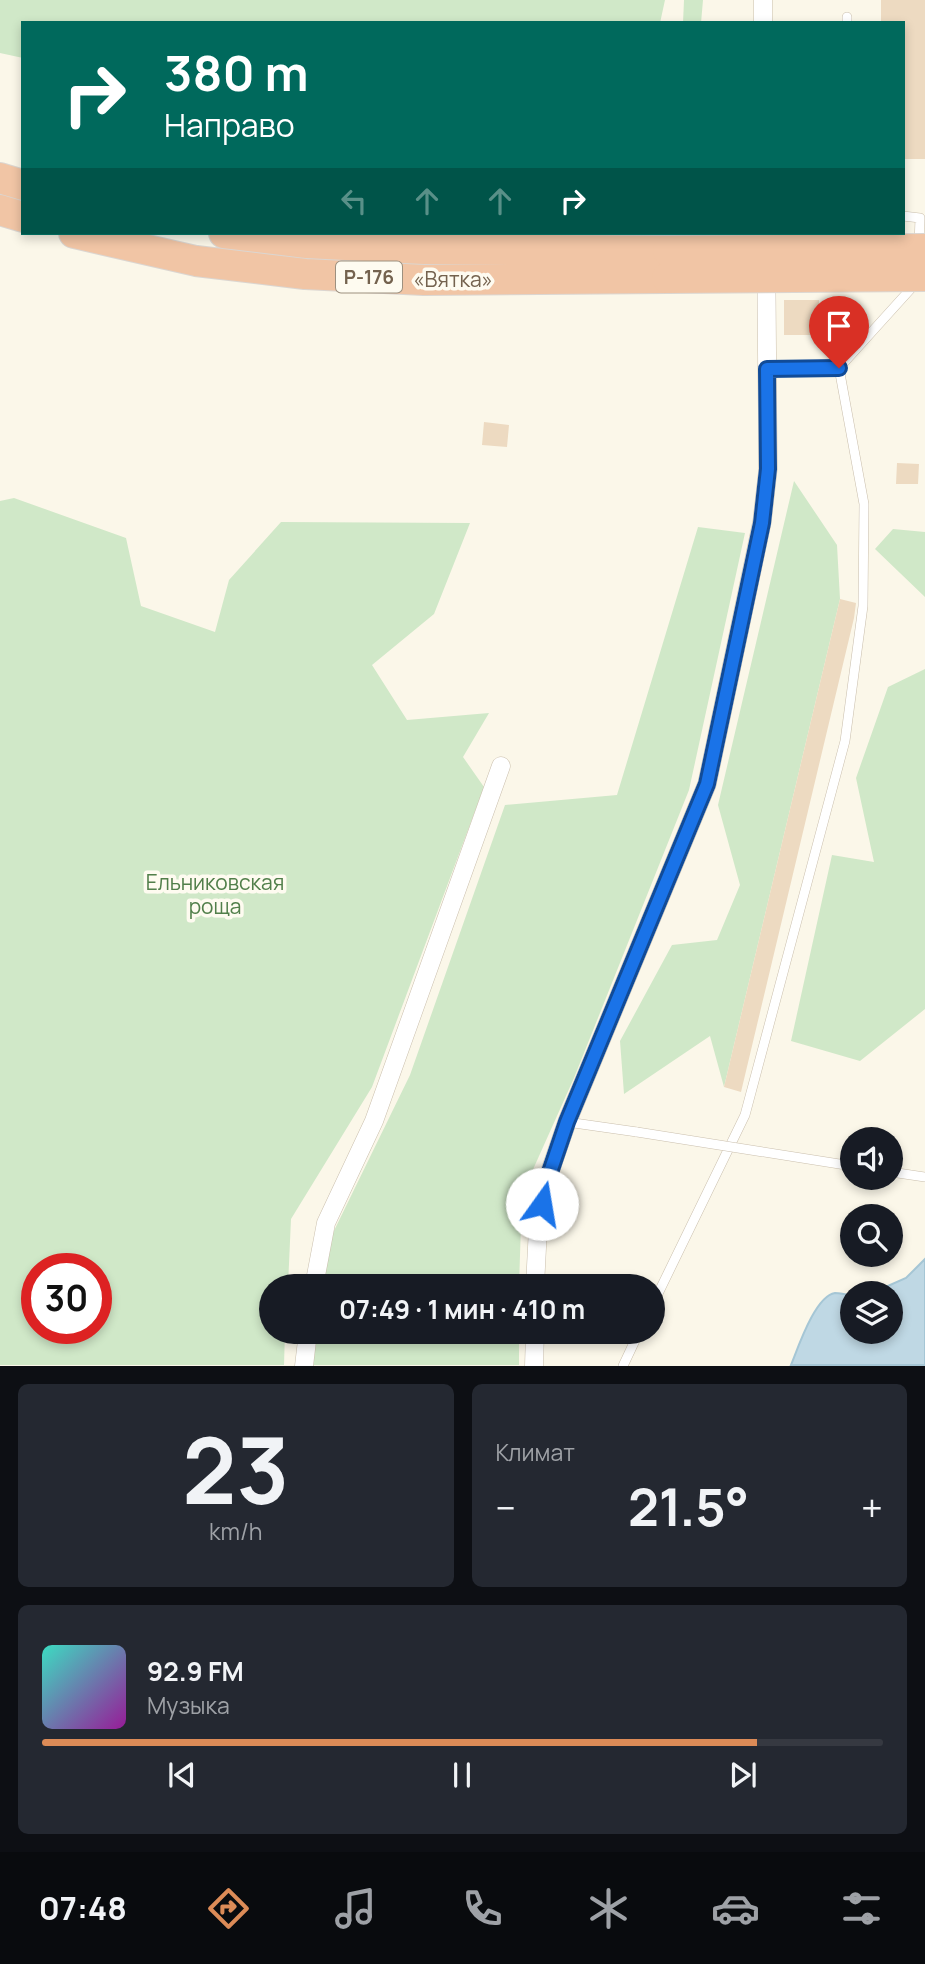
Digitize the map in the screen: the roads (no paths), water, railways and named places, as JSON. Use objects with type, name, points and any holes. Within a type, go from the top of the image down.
[{"type":"highway","points":[[0,178],[21,184]]},
{"type":"highway","points":[[0,210],[21,216]]},
{"type":"highway","name":"«Вятка»","points":[[83,235],[196,261],[305,274],[424,280],[668,264]]},
{"type":"highway","name":"«Вятка»","points":[[241,235],[307,243],[668,264]]},
{"type":"highway","name":"Р-176","points":[[668,264],[922,262]]},
{"type":"street","points":[[763,0],[763,21]]},
{"type":"street","points":[[536,1274],[538,1228],[544,1192],[567,1122],[707,784],[762,523],[768,469],[766,235]]},
{"type":"street","points":[[316,1274],[326,1223],[374,1121],[500,766]]},
{"type":"street","points":[[304,1366],[307,1344]]},
{"type":"street","points":[[534,1366],[535,1344]]},
{"type":"lane","points":[[767,369],[839,368],[919,280],[922,262],[922,218]]},
{"type":"lane","points":[[665,1279],[745,1115],[845,741],[863,606],[864,504],[839,368]]},
{"type":"lane","points":[[567,1122],[840,1164]]},
{"type":"lane","points":[[903,1174],[925,1177]]},
{"type":"lane","points":[[623,1366],[633,1344]]},
{"type":"water","points":[[925,1259],[925,1365],[791,1365],[814,1313],[828,1296],[835,1293],[840,1294],[840,1344],[903,1344],[903,1281],[899,1281],[906,1278]]},
{"type":"park label","name":"Ельниковская роща","points":[[215,894]]}]
